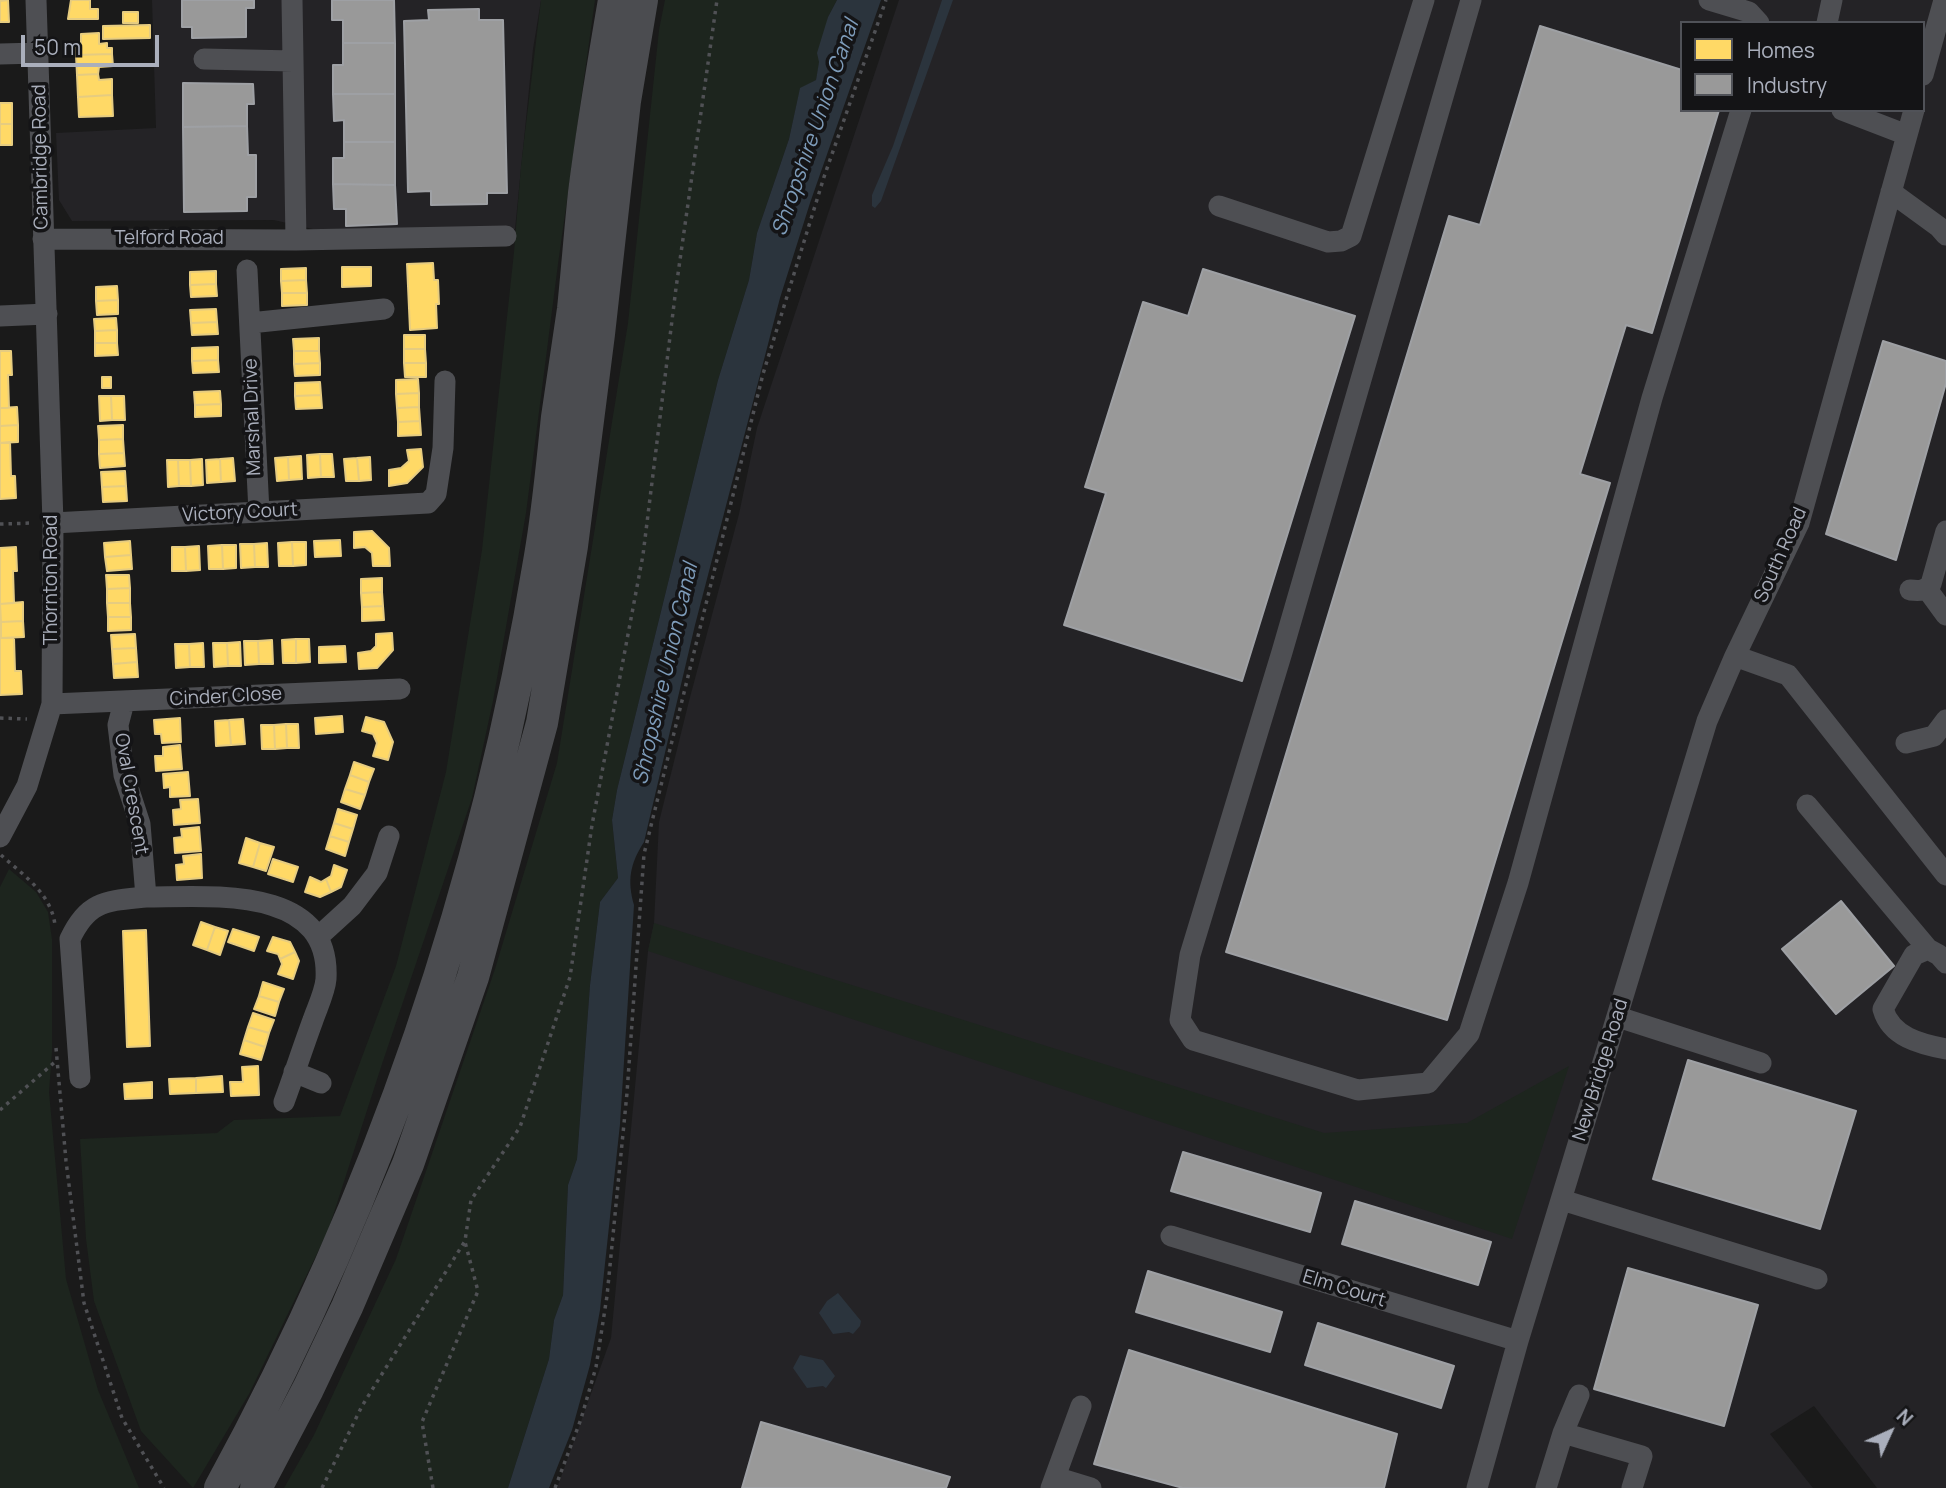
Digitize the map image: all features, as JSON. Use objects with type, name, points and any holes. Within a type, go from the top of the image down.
[{"type":"highway","points":[[220,1488],[312,1307],[375,1162],[446,960],[499,767],[540,557],[573,309],[584,195],[600,77],[614,0]]},
{"type":"highway","points":[[256,1488],[309,1389],[342,1319],[408,1164],[473,977],[542,723],[572,546],[600,334],[625,101],[642,0]]},
{"type":"street","name":"Cambridge Road","points":[[36,0],[47,314]]},
{"type":"street","points":[[292,0],[296,240]]},
{"type":"street","points":[[1219,206],[1328,242],[1341,241],[1350,236],[1424,0]]},
{"type":"street","points":[[1471,0],[1282,652],[1190,955],[1180,1020],[1193,1040],[1358,1090],[1428,1083],[1469,1034],[1518,883],[1652,397],[1740,112]]},
{"type":"street","points":[[1709,0],[1749,12],[1757,21]]},
{"type":"street","points":[[1827,21],[1832,0]]},
{"type":"street","points":[[1925,68],[1944,0]]},
{"type":"street","points":[[0,54],[38,53]]},
{"type":"street","points":[[204,59],[293,61]]},
{"type":"street","points":[[1847,112],[1907,135]]},
{"type":"street","name":"South Road","points":[[1735,656],[1799,523],[1913,112]]},
{"type":"street","points":[[1891,192],[1944,228]]},
{"type":"street","name":"Telford Road","points":[[43,239],[296,240],[506,236]]},
{"type":"street","name":"Marshal Drive","points":[[247,270],[259,512]]},
{"type":"street","points":[[250,323],[384,309]]},
{"type":"street","points":[[0,316],[47,314]]},
{"type":"street","name":"Thornton Road","points":[[0,836],[27,786],[49,711],[53,523],[47,314]]},
{"type":"street","name":"Victory Court","points":[[53,523],[428,503],[436,494],[441,460],[445,381]]},
{"type":"street","points":[[1946,531],[1931,584],[1918,589],[1946,615]]},
{"type":"street","points":[[1735,656],[1788,675],[1946,875]]},
{"type":"street","name":"New Bridge Road","points":[[1477,1488],[1518,1341],[1707,721],[1735,656]]},
{"type":"street","name":"Cinder Close","points":[[49,711],[124,702],[400,689]]},
{"type":"street","name":"Oval Crescent","points":[[124,702],[118,725],[124,775],[140,824],[146,897]]},
{"type":"street","points":[[1906,743],[1934,736],[1946,720]]},
{"type":"street","points":[[1807,805],[1928,948],[1939,954],[1946,963]]},
{"type":"street","points":[[318,937],[352,906],[377,873],[389,835]]},
{"type":"street","points":[[80,1079],[70,939],[79,920],[91,909],[112,901],[146,897],[230,897],[278,906],[301,919],[318,937],[323,950],[326,980],[284,1102]]},
{"type":"street","points":[[1928,948],[1914,955],[1884,1010],[1887,1022],[1896,1031],[1921,1044],[1946,1049]]},
{"type":"street","points":[[1618,1017],[1761,1063]]},
{"type":"street","points":[[294,1072],[321,1083]]},
{"type":"street","points":[[1562,1200],[1817,1279]]},
{"type":"street","name":"Elm Court","points":[[1171,1236],[1518,1341]]},
{"type":"street","points":[[1546,1488],[1578,1395]]},
{"type":"street","points":[[1081,1406],[1053,1482],[1091,1488]]},
{"type":"street","points":[[1563,1433],[1642,1456],[1632,1488]]},
{"type":"path","points":[[433,1488],[422,1422],[478,1291],[465,1241],[471,1200],[520,1127],[570,977],[592,825],[643,555],[676,288],[717,0]]},
{"type":"path","points":[[555,1488],[582,1419],[596,1367],[607,1296],[627,1093],[644,854],[763,374],[824,177],[886,0]]},
{"type":"path","points":[[0,524],[53,523]]},
{"type":"path","points":[[0,718],[49,711]]},
{"type":"path","points":[[0,1110],[56,1061]]},
{"type":"path","points":[[322,1488],[362,1406],[465,1241]]},
{"type":"path","points":[[84,1303],[122,1418],[164,1488]]},
{"type":"shaded area","points":[[152,0],[541,0],[533,49],[515,229],[313,229],[274,220],[72,221],[59,200],[56,133],[156,128]]},
{"type":"shaded area","points":[[541,0],[595,0],[526,513],[493,701],[472,798],[328,1231],[249,1394],[193,1488],[141,1431],[94,1301],[86,1239],[80,1139],[217,1133],[234,1120],[340,1116],[396,966],[446,772],[482,550],[521,166]]},
{"type":"shaded area","points":[[665,0],[837,0],[828,17],[816,80],[800,89],[789,139],[757,233],[749,280],[718,380],[617,790],[612,820],[618,878],[600,902],[590,985],[577,1159],[568,1185],[563,1295],[554,1320],[549,1359],[508,1488],[284,1488],[314,1435],[396,1259],[495,969],[557,763],[628,323],[659,30]]},
{"type":"shaded area","points":[[899,0],[1946,0],[1946,1488],[1877,1488],[1814,1406],[1770,1434],[1813,1488],[557,1488],[611,1338],[648,951],[654,923],[659,822],[739,514],[757,428]]},
{"type":"shaded area","points":[[9,869],[36,892],[48,912],[52,939],[52,1052],[49,1092],[66,1279],[98,1390],[139,1488],[0,1488],[0,887]]},
{"type":"shaded area","points":[[654,923],[1324,1133],[1467,1123],[1569,1066],[1512,1239],[648,951]]},
{"type":"water","name":"Shropshire Union Canal","points":[[837,0],[881,0],[780,298],[695,625],[644,842],[631,872],[634,905],[620,1124],[600,1310],[590,1365],[572,1430],[549,1488],[508,1488],[549,1359],[554,1320],[563,1295],[568,1185],[577,1159],[590,985],[600,902],[618,878],[612,820],[617,790],[718,380],[749,280],[757,233],[789,139],[800,88],[816,80],[819,62],[817,53],[828,17]]},
{"type":"water","points":[[942,0],[953,0],[881,201],[875,208],[872,206],[872,195],[893,146]]},
{"type":"water","points":[[838,1293],[861,1321],[853,1334],[833,1334],[819,1313],[827,1301]]},
{"type":"water","points":[[800,1355],[823,1360],[835,1376],[826,1388],[807,1388],[793,1368]]},
{"type":"building: Homes","points":[[8,0],[9,22],[0,22],[0,1]]},
{"type":"building: Homes","points":[[71,0],[90,0],[90,9],[98,9],[98,19],[68,19]]},
{"type":"building: Homes","points":[[123,12],[138,12],[138,23],[123,23]]},
{"type":"building: Homes","points":[[150,25],[150,38],[103,39],[103,26]]},
{"type":"building: Homes","points":[[99,33],[99,44],[107,43],[107,48],[112,48],[112,54],[76,55],[76,47],[81,47],[81,34]]},
{"type":"building: Homes","points":[[112,54],[113,66],[99,67],[98,74],[77,75],[76,55]]},
{"type":"building: Homes","points":[[98,74],[99,80],[112,79],[112,95],[78,97],[77,75]]},
{"type":"building: Homes","points":[[112,95],[113,116],[79,117],[78,97]]},
{"type":"building: Homes","points":[[0,103],[12,103],[12,124],[0,124]]},
{"type":"building: Homes","points":[[0,124],[12,124],[12,145],[0,145]]},
{"type":"building: Homes","points":[[433,263],[434,280],[438,280],[437,328],[410,330],[407,264]]},
{"type":"building: Homes","points":[[342,267],[371,267],[371,286],[342,287]]},
{"type":"building: Homes","points":[[306,268],[306,280],[281,281],[281,269]]},
{"type":"building: Homes","points":[[216,271],[216,284],[190,285],[190,272]]},
{"type":"building: Homes","points":[[306,280],[307,293],[282,293],[281,281]]},
{"type":"building: Homes","points":[[216,284],[217,296],[191,297],[190,285]]},
{"type":"building: Homes","points":[[117,286],[118,300],[96,301],[96,287]]},
{"type":"building: Homes","points":[[282,293],[307,293],[307,305],[282,306]]},
{"type":"building: Homes","points":[[118,300],[118,314],[97,315],[96,301]]},
{"type":"building: Homes","points":[[216,309],[217,322],[191,323],[190,310]]},
{"type":"building: Homes","points":[[116,318],[117,330],[95,331],[94,319]]},
{"type":"building: Homes","points":[[217,322],[218,334],[192,335],[191,323]]},
{"type":"building: Homes","points":[[117,330],[117,343],[95,343],[95,331]]},
{"type":"building: Homes","points":[[404,335],[425,335],[425,349],[404,349]]},
{"type":"building: Homes","points":[[319,338],[319,351],[294,351],[293,339]]},
{"type":"building: Homes","points":[[95,343],[117,343],[118,355],[95,356]]},
{"type":"building: Homes","points":[[218,347],[218,360],[192,361],[192,348]]},
{"type":"building: Homes","points":[[404,349],[425,349],[426,363],[404,363]]},
{"type":"building: Homes","points":[[0,351],[11,351],[12,375],[8,375],[9,408],[0,408]]},
{"type":"building: Homes","points":[[294,351],[319,351],[320,363],[294,364]]},
{"type":"building: Homes","points":[[218,360],[219,372],[193,373],[192,361]]},
{"type":"building: Homes","points":[[320,363],[320,375],[295,376],[294,364]]},
{"type":"building: Homes","points":[[404,363],[426,363],[426,377],[405,377]]},
{"type":"building: Homes","points":[[102,377],[111,377],[111,388],[102,388]]},
{"type":"building: Homes","points":[[418,379],[419,393],[396,394],[396,380]]},
{"type":"building: Homes","points":[[320,382],[321,395],[295,396],[295,383]]},
{"type":"building: Homes","points":[[220,391],[221,404],[195,405],[194,392]]},
{"type":"building: Homes","points":[[419,393],[419,407],[397,408],[396,394]]},
{"type":"building: Homes","points":[[321,395],[322,408],[296,409],[295,396]]},
{"type":"building: Homes","points":[[99,396],[111,396],[112,420],[100,421]]},
{"type":"building: Homes","points":[[111,396],[124,396],[125,420],[112,420]]},
{"type":"building: Homes","points":[[221,404],[221,416],[195,417],[195,405]]},
{"type":"building: Homes","points":[[17,407],[18,425],[0,426],[0,408]]},
{"type":"building: Homes","points":[[419,407],[420,421],[398,422],[397,408]]},
{"type":"building: Homes","points":[[420,421],[421,435],[398,436],[398,422]]},
{"type":"building: Homes","points":[[18,425],[18,442],[0,443],[0,426]]},
{"type":"building: Homes","points":[[123,425],[123,439],[99,440],[98,426]]},
{"type":"building: Homes","points":[[123,439],[124,453],[99,454],[99,440]]},
{"type":"building: Homes","points":[[10,442],[11,476],[15,476],[16,498],[0,499],[0,443]]},
{"type":"building: Homes","points":[[421,449],[423,467],[407,483],[389,486],[389,470],[401,468],[409,461],[407,450]]},
{"type":"building: Homes","points":[[124,453],[125,466],[100,468],[99,454]]},
{"type":"building: Homes","points":[[320,454],[332,454],[334,477],[321,477]]},
{"type":"building: Homes","points":[[320,454],[321,477],[308,478],[307,455]]},
{"type":"building: Homes","points":[[301,456],[302,479],[289,480],[288,457]]},
{"type":"building: Homes","points":[[288,457],[289,480],[277,481],[275,458]]},
{"type":"building: Homes","points":[[370,457],[371,480],[359,481],[357,458]]},
{"type":"building: Homes","points":[[233,458],[235,481],[221,482],[220,459]]},
{"type":"building: Homes","points":[[357,458],[359,481],[346,481],[344,459]]},
{"type":"building: Homes","points":[[202,459],[203,485],[191,486],[190,460]]},
{"type":"building: Homes","points":[[220,459],[221,482],[207,483],[206,460]]},
{"type":"building: Homes","points":[[167,460],[178,460],[179,486],[168,487]]},
{"type":"building: Homes","points":[[178,460],[190,460],[191,486],[179,486]]},
{"type":"building: Homes","points":[[125,471],[126,486],[102,487],[101,472]]},
{"type":"building: Homes","points":[[126,486],[127,501],[103,502],[102,487]]},
{"type":"building: Homes","points":[[372,531],[389,548],[390,566],[373,566],[372,553],[365,547],[354,548],[354,532]]},
{"type":"building: Homes","points":[[340,540],[341,556],[315,557],[314,541]]},
{"type":"building: Homes","points":[[130,541],[131,555],[105,557],[104,543]]},
{"type":"building: Homes","points":[[292,542],[306,542],[306,565],[293,566]]},
{"type":"building: Homes","points":[[292,542],[293,566],[279,566],[278,543]]},
{"type":"building: Homes","points":[[267,543],[268,567],[255,567],[254,544]]},
{"type":"building: Homes","points":[[240,544],[254,544],[255,567],[241,568]]},
{"type":"building: Homes","points":[[222,545],[236,545],[236,568],[223,569]]},
{"type":"building: Homes","points":[[222,545],[223,569],[209,569],[208,546]]},
{"type":"building: Homes","points":[[199,546],[200,570],[186,571],[185,547]]},
{"type":"building: Homes","points":[[16,547],[17,571],[13,571],[14,603],[0,604],[0,548]]},
{"type":"building: Homes","points":[[172,547],[185,547],[186,571],[172,571]]},
{"type":"building: Homes","points":[[131,555],[132,569],[107,571],[105,557]]},
{"type":"building: Homes","points":[[106,575],[129,575],[130,588],[107,589]]},
{"type":"building: Homes","points":[[382,578],[382,592],[361,593],[361,579]]},
{"type":"building: Homes","points":[[130,588],[130,603],[107,603],[107,589]]},
{"type":"building: Homes","points":[[382,592],[383,606],[362,607],[361,593]]},
{"type":"building: Homes","points":[[23,602],[23,621],[1,622],[0,604]]},
{"type":"building: Homes","points":[[107,603],[130,603],[131,617],[108,617]]},
{"type":"building: Homes","points":[[383,606],[384,620],[362,621],[362,607]]},
{"type":"building: Homes","points":[[108,617],[131,617],[131,630],[108,631]]},
{"type":"building: Homes","points":[[23,621],[24,637],[1,638],[1,622]]},
{"type":"building: Homes","points":[[392,633],[393,650],[377,668],[359,669],[358,653],[371,651],[376,646],[376,634]]},
{"type":"building: Homes","points":[[135,634],[136,648],[112,649],[111,635]]},
{"type":"building: Homes","points":[[0,638],[14,638],[15,671],[21,671],[22,694],[0,695]]},
{"type":"building: Homes","points":[[296,639],[309,639],[310,662],[296,663]]},
{"type":"building: Homes","points":[[296,639],[296,663],[283,663],[282,640]]},
{"type":"building: Homes","points":[[272,640],[273,664],[259,664],[258,641]]},
{"type":"building: Homes","points":[[244,641],[258,641],[259,664],[245,665]]},
{"type":"building: Homes","points":[[240,642],[241,666],[228,666],[227,643]]},
{"type":"building: Homes","points":[[203,643],[204,667],[190,667],[189,644]]},
{"type":"building: Homes","points":[[213,643],[227,643],[228,666],[214,667]]},
{"type":"building: Homes","points":[[175,644],[189,644],[190,667],[176,668]]},
{"type":"building: Homes","points":[[345,646],[346,662],[319,663],[319,647]]},
{"type":"building: Homes","points":[[136,648],[137,662],[113,664],[112,649]]},
{"type":"building: Homes","points":[[137,662],[138,677],[114,678],[113,664]]},
{"type":"building: Homes","points":[[342,716],[343,732],[316,734],[315,718]]},
{"type":"building: Homes","points":[[366,717],[384,722],[393,742],[388,760],[373,756],[377,743],[373,734],[362,731]]},
{"type":"building: Homes","points":[[180,718],[181,742],[162,743],[161,734],[155,734],[154,720]]},
{"type":"building: Homes","points":[[243,719],[245,744],[231,745],[229,720]]},
{"type":"building: Homes","points":[[229,720],[231,745],[216,746],[215,721]]},
{"type":"building: Homes","points":[[286,724],[298,724],[299,748],[287,748]]},
{"type":"building: Homes","points":[[286,724],[287,748],[275,749],[274,725]]},
{"type":"building: Homes","points":[[261,725],[274,725],[275,749],[262,749]]},
{"type":"building: Homes","points":[[180,745],[182,769],[156,771],[155,756],[163,756],[163,747]]},
{"type":"building: Homes","points":[[354,762],[374,769],[369,782],[350,775]]},
{"type":"building: Homes","points":[[188,772],[190,796],[170,797],[170,787],[164,788],[163,774]]},
{"type":"building: Homes","points":[[350,775],[369,782],[365,795],[345,789]]},
{"type":"building: Homes","points":[[345,789],[365,795],[360,809],[341,802]]},
{"type":"building: Homes","points":[[198,799],[200,823],[174,825],[173,810],[181,809],[180,800]]},
{"type":"building: Homes","points":[[338,809],[357,815],[353,829],[334,823]]},
{"type":"building: Homes","points":[[334,823],[353,829],[349,842],[330,836]]},
{"type":"building: Homes","points":[[199,827],[201,851],[175,853],[174,838],[182,837],[181,829]]},
{"type":"building: Homes","points":[[330,836],[349,842],[345,856],[326,849]]},
{"type":"building: Homes","points":[[246,838],[260,843],[253,867],[239,863]]},
{"type":"building: Homes","points":[[260,843],[274,847],[266,871],[253,867]]},
{"type":"building: Homes","points":[[201,854],[202,878],[177,880],[176,865],[184,864],[183,856]]},
{"type":"building: Homes","points":[[273,859],[298,867],[293,882],[268,874]]},
{"type":"building: Homes","points":[[334,865],[347,870],[341,887],[331,892],[326,879],[331,876]]},
{"type":"building: Homes","points":[[310,877],[321,882],[326,879],[331,892],[320,897],[305,892]]},
{"type":"building: Homes","points":[[201,922],[215,927],[207,950],[193,945]]},
{"type":"building: Homes","points":[[215,927],[228,931],[220,955],[207,950]]},
{"type":"building: Homes","points":[[233,929],[259,937],[254,951],[228,942]]},
{"type":"building: Homes","points":[[146,930],[150,1046],[127,1047],[123,931]]},
{"type":"building: Homes","points":[[273,937],[290,942],[295,952],[280,959],[278,954],[267,951]]},
{"type":"building: Homes","points":[[295,952],[299,961],[293,979],[278,974],[282,964],[280,959]]},
{"type":"building: Homes","points":[[263,982],[284,989],[279,1002],[259,996]]},
{"type":"building: Homes","points":[[259,996],[279,1002],[275,1016],[254,1009]]},
{"type":"building: Homes","points":[[253,1013],[274,1020],[269,1033],[248,1027]]},
{"type":"building: Homes","points":[[248,1027],[269,1033],[265,1047],[244,1040]]},
{"type":"building: Homes","points":[[244,1040],[265,1047],[261,1060],[240,1054]]},
{"type":"building: Homes","points":[[258,1066],[259,1095],[231,1096],[230,1082],[243,1082],[242,1067]]},
{"type":"building: Homes","points":[[222,1076],[223,1092],[196,1093],[196,1078]]},
{"type":"building: Homes","points":[[196,1078],[196,1093],[170,1094],[169,1079]]},
{"type":"building: Homes","points":[[152,1082],[152,1098],[125,1099],[124,1084]]},
{"type":"building: Industry","points":[[182,0],[254,0],[254,8],[246,8],[246,37],[192,38],[192,27],[182,27]]},
{"type":"building: Industry","points":[[332,0],[394,0],[395,43],[343,43],[343,20],[332,20]]},
{"type":"building: Industry","points":[[479,9],[479,20],[503,20],[507,193],[487,193],[487,204],[431,205],[431,191],[408,192],[404,21],[429,20],[428,10]]},
{"type":"building: Industry","points":[[1540,26],[1680,69],[1680,112],[1718,112],[1652,333],[1626,325],[1580,474],[1610,483],[1447,1020],[1226,952],[1449,216],[1480,225]]},
{"type":"building: Industry","points":[[343,43],[395,43],[395,94],[333,94],[333,65],[343,65]]},
{"type":"building: Industry","points":[[183,83],[253,84],[254,104],[247,104],[247,126],[183,127]]},
{"type":"building: Industry","points":[[333,94],[395,94],[395,142],[344,142],[344,120],[334,121]]},
{"type":"building: Industry","points":[[247,126],[248,155],[256,155],[256,197],[247,197],[247,211],[184,212],[183,127]]},
{"type":"building: Industry","points":[[344,142],[395,142],[395,185],[333,184],[333,158],[344,158]]},
{"type":"building: Industry","points":[[333,184],[395,185],[397,224],[346,226],[346,209],[334,209]]},
{"type":"building: Industry","points":[[1203,269],[1355,316],[1242,681],[1064,625],[1106,493],[1085,487],[1143,302],[1188,316]]},
{"type":"building: Industry","points":[[1883,341],[1946,361],[1946,383],[1896,560],[1826,534]]},
{"type":"building: Industry","points":[[1841,901],[1894,966],[1836,1014],[1782,949]]},
{"type":"building: Industry","points":[[1688,1060],[1856,1111],[1820,1229],[1653,1179]]},
{"type":"building: Industry","points":[[1183,1152],[1321,1193],[1310,1232],[1171,1191]]},
{"type":"building: Industry","points":[[1355,1201],[1491,1242],[1478,1285],[1342,1244]]},
{"type":"building: Industry","points":[[1628,1268],[1758,1305],[1724,1426],[1594,1389]]},
{"type":"building: Industry","points":[[1148,1271],[1282,1312],[1270,1352],[1136,1312]]},
{"type":"building: Industry","points":[[1318,1323],[1454,1366],[1441,1408],[1305,1365]]},
{"type":"building: Industry","points":[[1129,1350],[1397,1434],[1384,1488],[1183,1488],[1094,1464]]},
{"type":"building: Industry","points":[[761,1422],[950,1477],[946,1488],[742,1488]]}]
